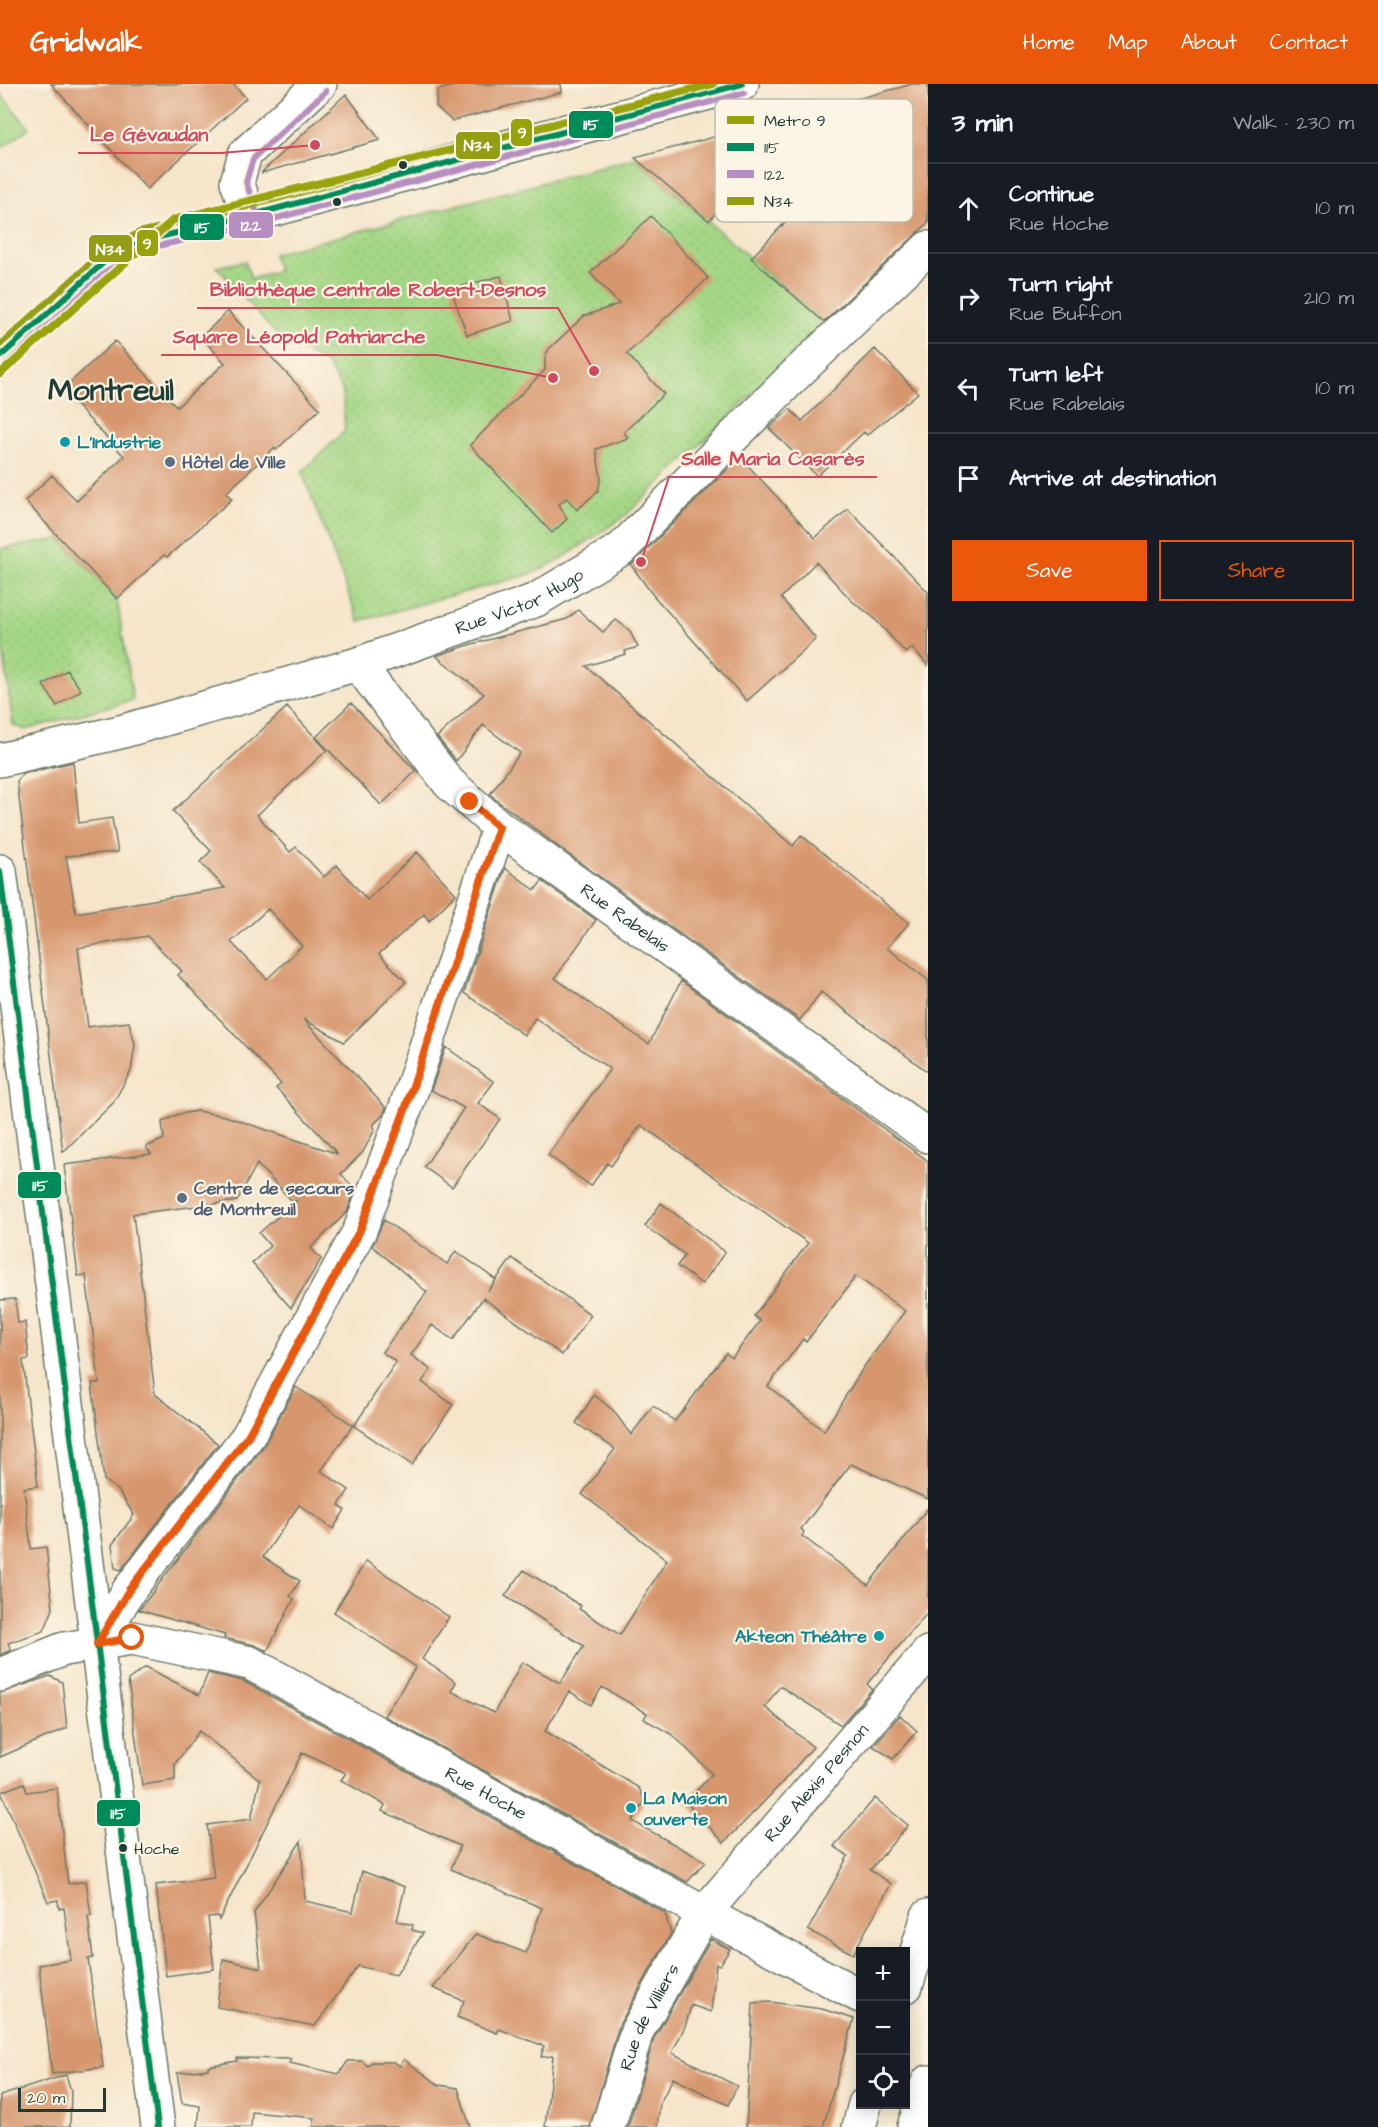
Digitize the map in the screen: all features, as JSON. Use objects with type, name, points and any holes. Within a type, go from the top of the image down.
[{"type":"street","points":[[320,84],[245,154],[237,182],[249,216],[742,84]]},
{"type":"street","name":"Rue Victor Hugo","points":[[0,760],[120,732],[358,664],[536,600],[621,549],[793,377],[928,248]]},
{"type":"street","name":"Rue Rabelais","points":[[358,664],[449,783],[499,827],[928,1136]]},
{"type":"street","points":[[97,1644],[129,1590],[248,1436],[360,1230],[406,1107],[499,827]]},
{"type":"street","points":[[0,871],[158,2127]]},
{"type":"street","name":"Rue Hoche","points":[[0,1675],[64,1649],[132,1638],[250,1663],[704,1913],[856,1993]]},
{"type":"street","name":"Rue Alexis Pesnon","points":[[704,1913],[928,1653]]},
{"type":"street","name":"Rue de Villiers","points":[[608,2127],[637,2031],[704,1913]]},
{"type":"street","points":[[914,1982],[928,1916]]},
{"type":"street","points":[[914,2127],[922,2089]]},
{"type":"street","points":[[859,2127],[864,2109]]},
{"type":"green space","points":[[0,93],[29,128],[0,149]]},
{"type":"green space","points":[[635,158],[826,324],[625,516],[558,561],[531,574],[359,621],[302,472],[345,431],[343,391],[327,364],[277,335],[217,267],[245,261],[251,279],[278,271],[273,254]]},
{"type":"green space","points":[[60,539],[117,599],[133,700],[25,730],[13,725],[0,626],[0,549]]},
{"type":"building","points":[[51,84],[233,84],[246,98],[147,189]]},
{"type":"building","points":[[460,84],[561,84],[562,92],[452,121],[436,107],[438,90]]},
{"type":"building","points":[[913,84],[928,84],[928,223],[824,322],[751,258],[786,222],[913,222],[913,99],[857,99]]},
{"type":"building","points":[[346,94],[380,140],[261,173],[318,120]]},
{"type":"building","points":[[715,137],[715,214],[709,221],[635,158]]},
{"type":"building","points":[[651,216],[708,278],[627,354],[664,394],[624,432],[628,438],[596,449],[601,478],[598,491],[577,510],[567,498],[559,504],[567,519],[552,533],[470,445],[545,370],[545,356],[549,349],[584,316],[619,304],[590,273]]},
{"type":"building","points":[[501,276],[513,321],[467,335],[451,289]]},
{"type":"building","name":"Hôtel de Ville","points":[[228,311],[320,409],[226,493],[232,499],[167,557],[164,555],[117,599],[25,501],[52,475],[77,501],[124,456],[62,390],[115,341],[177,407],[225,363],[201,337]]},
{"type":"building","points":[[875,349],[918,393],[867,435],[864,432],[817,476],[769,428],[790,409],[802,421]]},
{"type":"building","points":[[740,457],[815,538],[848,509],[928,592],[928,665],[912,648],[906,653],[873,617],[852,601],[816,562],[781,598],[816,639],[747,701],[653,595],[631,565]]},
{"type":"building","points":[[578,610],[603,632],[616,620],[629,630],[638,647],[625,651],[626,654],[586,666],[793,846],[801,835],[909,923],[887,948],[928,980],[928,1072],[821,992],[800,1020],[495,799],[490,794],[520,753],[483,725],[456,761],[437,737],[484,694],[436,656],[567,619]]},
{"type":"building","points":[[67,670],[81,690],[57,706],[43,685]]},
{"type":"building","points":[[351,703],[416,771],[381,805],[316,737]]},
{"type":"building","points":[[287,707],[327,750],[257,815],[290,852],[296,847],[324,877],[337,865],[367,900],[417,852],[456,894],[429,921],[424,914],[379,954],[406,982],[344,1042],[303,1019],[386,1108],[383,1115],[373,1125],[375,1129],[363,1152],[341,1174],[354,1188],[347,1195],[352,1198],[347,1212],[311,1248],[321,1259],[291,1308],[252,1263],[270,1246],[259,1233],[296,1201],[292,1201],[257,1164],[237,1201],[133,1214],[155,1394],[218,1444],[121,1570],[115,1568],[112,1545],[134,1515],[118,1490],[104,1480],[92,1383],[99,1383],[86,1275],[78,1276],[64,1165],[151,1154],[146,1147],[164,1139],[162,1122],[179,1114],[197,1111],[225,1116],[338,1154],[276,1088],[281,1084],[178,975],[182,971],[147,936],[78,948],[88,1027],[129,1022],[135,1044],[131,1071],[113,1103],[63,1152],[17,782],[22,774],[73,762],[79,823],[112,818],[118,852],[66,856],[76,913],[225,888],[200,862],[211,851],[173,811]],"holes":[[[268,909],[302,946],[267,979],[231,942]]]},
{"type":"building","points":[[505,868],[535,890],[542,881],[596,920],[555,978],[596,1008],[649,1044],[681,981],[928,1161],[928,1499],[851,1464],[801,1529],[804,1532],[802,1536],[868,1585],[928,1508],[928,1612],[867,1684],[872,1689],[841,1725],[780,1686],[765,1707],[813,1747],[724,1843],[686,1802],[712,1774],[673,1735],[644,1719],[647,1713],[602,1687],[591,1705],[569,1691],[545,1731],[639,1788],[645,1801],[632,1821],[706,1862],[687,1882],[384,1716],[416,1667],[334,1612],[366,1561],[449,1617],[422,1659],[456,1682],[451,1691],[494,1713],[522,1662],[560,1683],[584,1646],[505,1596],[524,1570],[581,1606],[579,1609],[620,1635],[667,1560],[582,1494],[615,1449],[576,1423],[594,1395],[613,1410],[631,1435],[653,1406],[675,1421],[726,1353],[732,1358],[760,1321],[754,1316],[808,1243],[641,1125],[611,1166],[607,1163],[591,1186],[548,1155],[610,1069],[535,1018],[524,1035],[464,993]],"holes":[[[856,1276],[905,1311],[863,1368],[824,1431],[768,1386],[803,1339],[806,1342]]]},
{"type":"building","points":[[446,1047],[494,1082],[478,1103],[500,1119],[452,1187],[424,1167],[464,1108],[431,1090]]},
{"type":"building","points":[[661,1203],[725,1252],[702,1284],[677,1266],[685,1255],[645,1226]]},
{"type":"building","points":[[384,1220],[447,1264],[456,1251],[496,1280],[512,1258],[591,1315],[562,1355],[483,1298],[453,1340],[432,1325],[411,1355],[431,1370],[422,1382],[453,1405],[412,1465],[354,1426],[396,1362],[382,1352],[427,1292],[372,1246]]},
{"type":"building","points":[[15,1299],[18,1323],[25,1322],[29,1359],[23,1360],[38,1486],[24,1488],[31,1549],[46,1547],[53,1609],[44,1631],[8,1643],[11,1650],[0,1655],[0,1300]]},
{"type":"building","points":[[296,1387],[353,1425],[321,1471],[349,1490],[339,1505],[345,1510],[333,1529],[299,1505],[263,1557],[300,1581],[290,1596],[294,1599],[267,1651],[254,1645],[224,1638],[225,1635],[139,1610],[263,1447]]},
{"type":"building","points":[[146,1667],[199,1695],[208,1673],[243,1681],[665,1913],[671,1933],[619,2025],[590,2127],[545,2127],[553,2056],[541,2057],[544,2046],[499,2029],[497,2033],[457,2017],[464,2001],[433,1988],[476,1934],[526,1953],[542,1908],[451,1869],[460,1846],[382,1811],[385,1805],[341,1780],[346,1773],[302,1753],[219,1920],[218,1916],[208,1917],[214,1969],[166,1976],[156,1885],[214,1878],[207,1825],[251,1819],[260,1780],[199,1731],[175,1764],[175,1780],[142,1785],[128,1680]]},
{"type":"building","points":[[50,1676],[62,1682],[67,1728],[0,1757],[0,1693]]},
{"type":"building","points":[[900,1715],[917,1731],[893,1759],[873,1746]]},
{"type":"building","points":[[24,1783],[27,1792],[57,1788],[68,1884],[86,1881],[91,1916],[88,1916],[93,1958],[88,1959],[103,2067],[52,2074],[39,1965],[71,1960],[64,1908],[59,1909],[58,1900],[48,1902],[1,1792]]},
{"type":"building","points":[[875,1798],[908,1825],[870,1870],[891,1884],[853,1954],[808,1930],[848,1856],[834,1846]]},
{"type":"building","points":[[301,1841],[305,1901],[353,1912],[362,1871],[405,1887],[397,1921],[413,1925],[412,1930],[423,1933],[396,1975],[358,1966],[315,2026],[217,2007],[223,1959],[261,1968],[254,1913]]},
{"type":"building","points":[[711,1939],[730,1949],[720,1965],[716,1964],[711,2012],[691,2005],[686,2024],[672,2053],[737,2086],[728,2105],[673,2078],[660,2103],[657,2127],[628,2127],[654,2038]]},
{"type":"building","points":[[770,2002],[822,2009],[854,2019],[823,2127],[746,2127],[753,2003]]},
{"type":"building","points":[[237,2058],[291,2059],[289,2063],[339,2074],[348,2061],[362,2061],[368,2066],[372,2062],[394,2062],[400,2066],[404,2059],[439,2085],[458,2088],[470,2127],[313,2127],[315,2118],[252,2112],[251,2127],[198,2127],[200,2106],[182,2103],[177,2073],[208,2069],[208,2066],[237,2061]]},
{"type":"building","points":[[66,2075],[71,2091],[70,2127],[0,2127],[0,2096]]},
{"type":"metro line","name":"9","points":[[0,374],[173,220],[713,84]]},
{"type":"transit line","name":"N34","points":[[0,345],[98,256],[139,232],[247,207],[707,84]]},
{"type":"transit line","name":"115","points":[[0,357],[103,263],[142,241],[249,216],[742,84]]},
{"type":"transit line","name":"122","points":[[257,213],[246,182],[253,159],[326,91]]},
{"type":"transit line","name":"122","points":[[722,99],[744,93]]},
{"type":"transit line","name":"122","points":[[6,364],[108,270],[145,249],[251,225],[715,101]]},
{"type":"transit line","name":"115","points":[[0,871],[158,2127]]},
{"type":"place","name":"Le Gévaudan","points":[[315,145]]},
{"type":"place","name":"Bibliothèque centrale Robert-Desnos","points":[[594,371]]},
{"type":"place","name":"Square Léopold Patriarche","points":[[553,378]]},
{"type":"place","name":"L'Industrie","points":[[65,442]]},
{"type":"place","name":"Hôtel de Ville","points":[[170,462]]},
{"type":"place","name":"Salle Maria Casarès","points":[[641,562]]},
{"type":"place","name":"Centre de secours de Montreuil","points":[[182,1198]]},
{"type":"place","name":"Akteon Théâtre","points":[[879,1636]]},
{"type":"place","name":"La Maison ouverte","points":[[631,1808]]},
{"type":"place","name":"Hoche","points":[[123,1848]]},
{"type":"district","name":"Montreuil","points":[[111,390]]},
{"type":"route","points":[[132,1638],[97,1644],[129,1590],[248,1436],[360,1230],[376,1191],[499,827],[470,802]]}]
